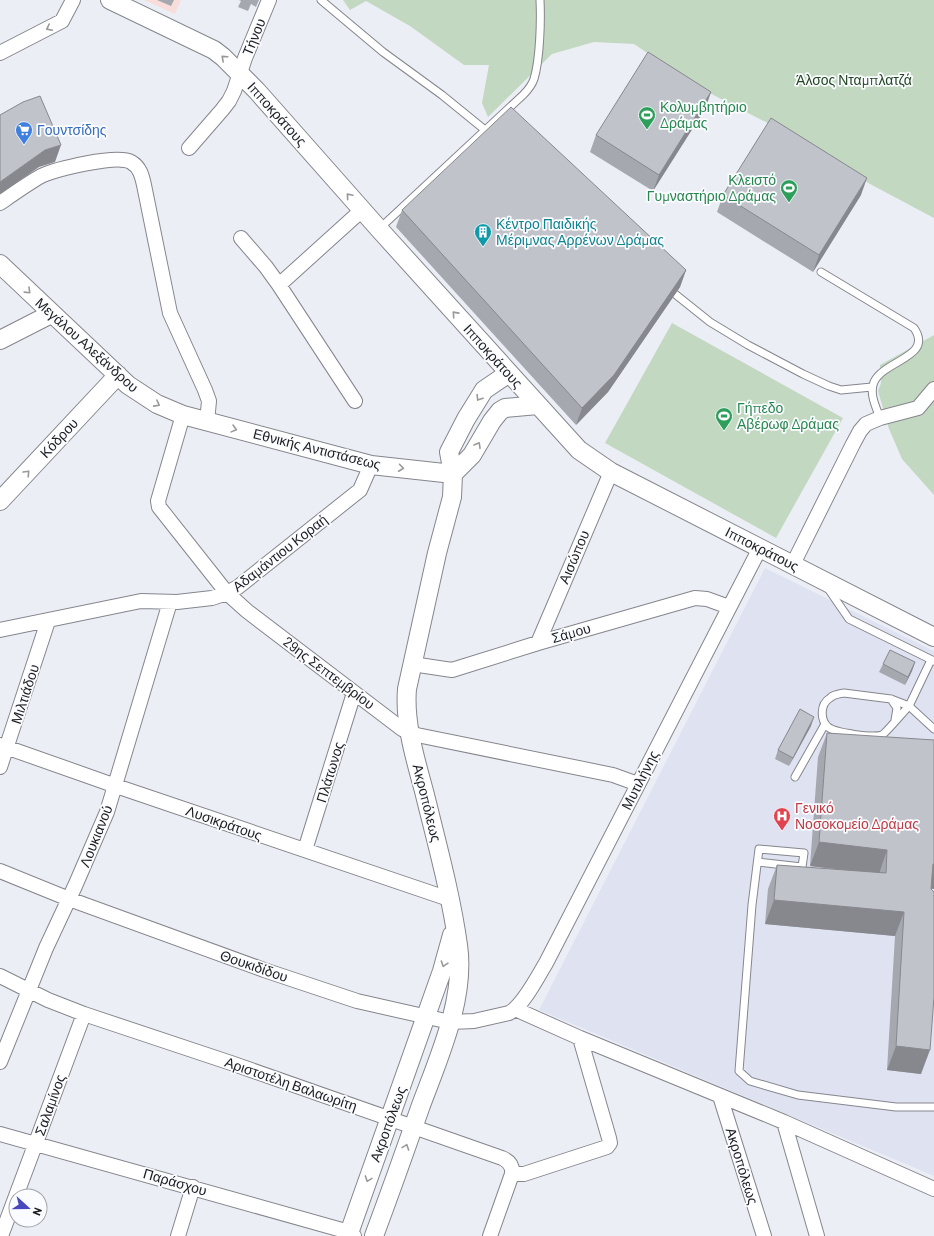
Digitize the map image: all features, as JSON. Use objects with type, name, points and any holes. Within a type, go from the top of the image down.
[{"type":"street","points":[[0,53],[62,21],[73,0]]},
{"type":"street","name":"Ιπποκράτους","points":[[110,0],[214,50],[240,73],[573,444],[611,472],[934,637]]},
{"type":"street","name":"Τήνου","points":[[189,148],[222,110],[234,91],[269,0]]},
{"type":"street","points":[[0,203],[39,178],[59,170],[120,159],[130,161],[138,167],[144,185],[170,313],[209,401],[207,422]]},
{"type":"street","points":[[279,285],[362,210]]},
{"type":"street","points":[[241,238],[266,267],[279,285],[355,401]]},
{"type":"street","name":"Μεγάλου Αλεξάνδρου","points":[[0,264],[118,375],[146,398],[183,415]]},
{"type":"street","points":[[0,340],[52,314]]},
{"type":"street","name":"Ακροπόλεως","points":[[350,1235],[446,959],[454,927],[449,899],[410,732],[406,700],[407,689],[437,552],[452,497],[453,474],[449,452],[466,419],[484,390],[509,373]]},
{"type":"street","name":"Κόδρου","points":[[0,501],[118,375]]},
{"type":"street","points":[[793,564],[860,431],[866,424],[880,418],[918,408],[934,389]]},
{"type":"street","points":[[453,474],[472,456],[492,421],[500,411],[505,408],[538,405]]},
{"type":"street","name":"Εθνικής Αντιστάσεως","points":[[183,415],[371,465],[453,474]]},
{"type":"street","name":"29ης Σεπτεμβρίου","points":[[183,415],[158,501],[159,507],[227,593],[247,611],[402,729],[417,735],[613,775],[638,784]]},
{"type":"street","name":"Αδαμάντιου Κοραή","points":[[0,630],[141,601],[170,602],[212,598],[227,593],[238,587],[360,490],[371,465]]},
{"type":"street","name":"Αισώπου","points":[[538,643],[611,472]]},
{"type":"street","name":"Μυτιλήνης","points":[[515,1009],[536,981],[546,963],[760,548]]},
{"type":"street","name":"Σάμου","points":[[412,664],[452,670],[538,643],[695,598],[707,599],[730,607]]},
{"type":"street","name":"Λουκιανού","points":[[0,1062],[53,930],[69,899],[107,812],[170,602]]},
{"type":"street","name":"Μιλτιάδου","points":[[0,767],[3,747],[48,621]]},
{"type":"street","name":"Πλάτωνος","points":[[305,850],[354,693]]},
{"type":"street","name":"Λυσικράτους","points":[[3,747],[449,899]]},
{"type":"street","name":"Θουκιδίδου","points":[[0,871],[69,899],[257,967],[357,1001],[450,1022],[487,1019],[509,1013],[515,1009]]},
{"type":"street","points":[[374,1236],[450,1022],[456,998],[459,970],[458,946],[454,927]]},
{"type":"street","name":"Αριστοτέλη Βαλαωρίτη","points":[[0,976],[52,1002],[84,1014],[414,1126],[502,1158],[510,1163],[512,1174]]},
{"type":"street","points":[[515,1009],[580,1038],[784,1122],[934,1189]]},
{"type":"street","name":"Σαλαμίνος","points":[[19,1188],[84,1014]]},
{"type":"street","points":[[490,1236],[512,1174],[524,1174],[607,1147],[608,1145],[610,1138],[580,1038]]},
{"type":"street","name":"Ακροπόλεως","points":[[720,1096],[764,1236]]},
{"type":"street","points":[[784,1122],[817,1236]]},
{"type":"street","name":"Παράσχου","points":[[0,1134],[193,1188],[350,1235]]},
{"type":"street","points":[[178,1236],[193,1188]]},
{"type":"street","name":"Σαλαμίνος","points":[[1,1236],[8,1217]]},
{"type":"lane","points":[[321,0],[383,52],[442,95],[485,130]]},
{"type":"lane","points":[[379,229],[524,95],[531,86],[536,68],[540,0]]},
{"type":"lane","points":[[821,272],[914,328],[926,339]]},
{"type":"lane","points":[[675,294],[710,322],[748,345],[803,374],[838,389],[851,390],[872,387]]},
{"type":"lane","points":[[880,418],[872,396],[872,387],[878,375],[885,370],[921,354]]},
{"type":"lane","points":[[819,577],[849,619],[933,661],[909,706],[895,720],[887,732],[882,735],[847,737],[825,724],[822,716],[825,702],[835,694],[844,693],[891,699],[909,706],[934,729]]},
{"type":"lane","points":[[891,699],[897,708],[895,720]]},
{"type":"lane","points":[[795,777],[825,724]]},
{"type":"lane","points":[[758,862],[802,867],[804,854],[759,848],[752,905],[739,1071],[750,1081],[798,1095],[896,1107],[934,1106]]},
{"type":"shaded area","points":[[144,0],[181,0],[175,14]]},
{"type":"shaded area","name":"Γενικό Νοσοκομείο Δράμας","points":[[765,568],[934,651],[934,1176],[539,1010]]},
{"type":"green space","name":"Άλσος Νταμπλατζά","points":[[343,0],[934,0],[934,218],[870,184],[785,132],[696,86],[634,44],[594,42],[552,54],[488,117],[482,103],[489,65],[464,65],[410,26],[366,1],[350,10]]},
{"type":"green space","name":"Γήπεδο Αβέρωφ Δράμας","points":[[672,323],[843,418],[776,538],[605,443]]},
{"type":"green space","points":[[934,335],[934,495],[902,459],[889,429],[878,391],[881,383],[880,365]]},
{"type":"building","name":"Κολυμβητήριο Δράμας","points":[[648,52],[711,92],[659,175],[596,135]]},
{"type":"building","name":"Γουντσίδης","points":[[40,96],[61,145],[45,150],[0,182],[0,115],[23,102]]},
{"type":"building","points":[[511,107],[686,270],[614,375],[582,408],[402,210]]},
{"type":"building","name":"Κλειστό Γυμναστήριο Δράμας","points":[[771,118],[867,178],[819,255],[723,195]]},
{"type":"building","points":[[890,650],[915,662],[908,677],[883,664]]},
{"type":"building","points":[[800,709],[814,717],[793,758],[778,750]]},
{"type":"building","points":[[827,733],[934,740],[934,864],[931,889],[934,892],[934,997],[930,1050],[896,1046],[904,912],[774,900],[777,865],[886,873],[887,850],[819,842]]},
{"type":"place","name":"Κολυμβητήριο Δράμας","points":[[647,130]]},
{"type":"place","name":"Γουντσίδης","points":[[24,145]]},
{"type":"place","name":"Κλειστό Γυμναστήριο Δράμας","points":[[789,203]]},
{"type":"place","name":"Κέντρο Παιδικής Μέριμνας Αρρένων Δράμας","points":[[483,247]]},
{"type":"place","name":"Γήπεδο Αβέρωφ Δράμας","points":[[724,431]]},
{"type":"place","name":"Γενικό Νοσοκομείο Δράμας","points":[[782,831]]}]
